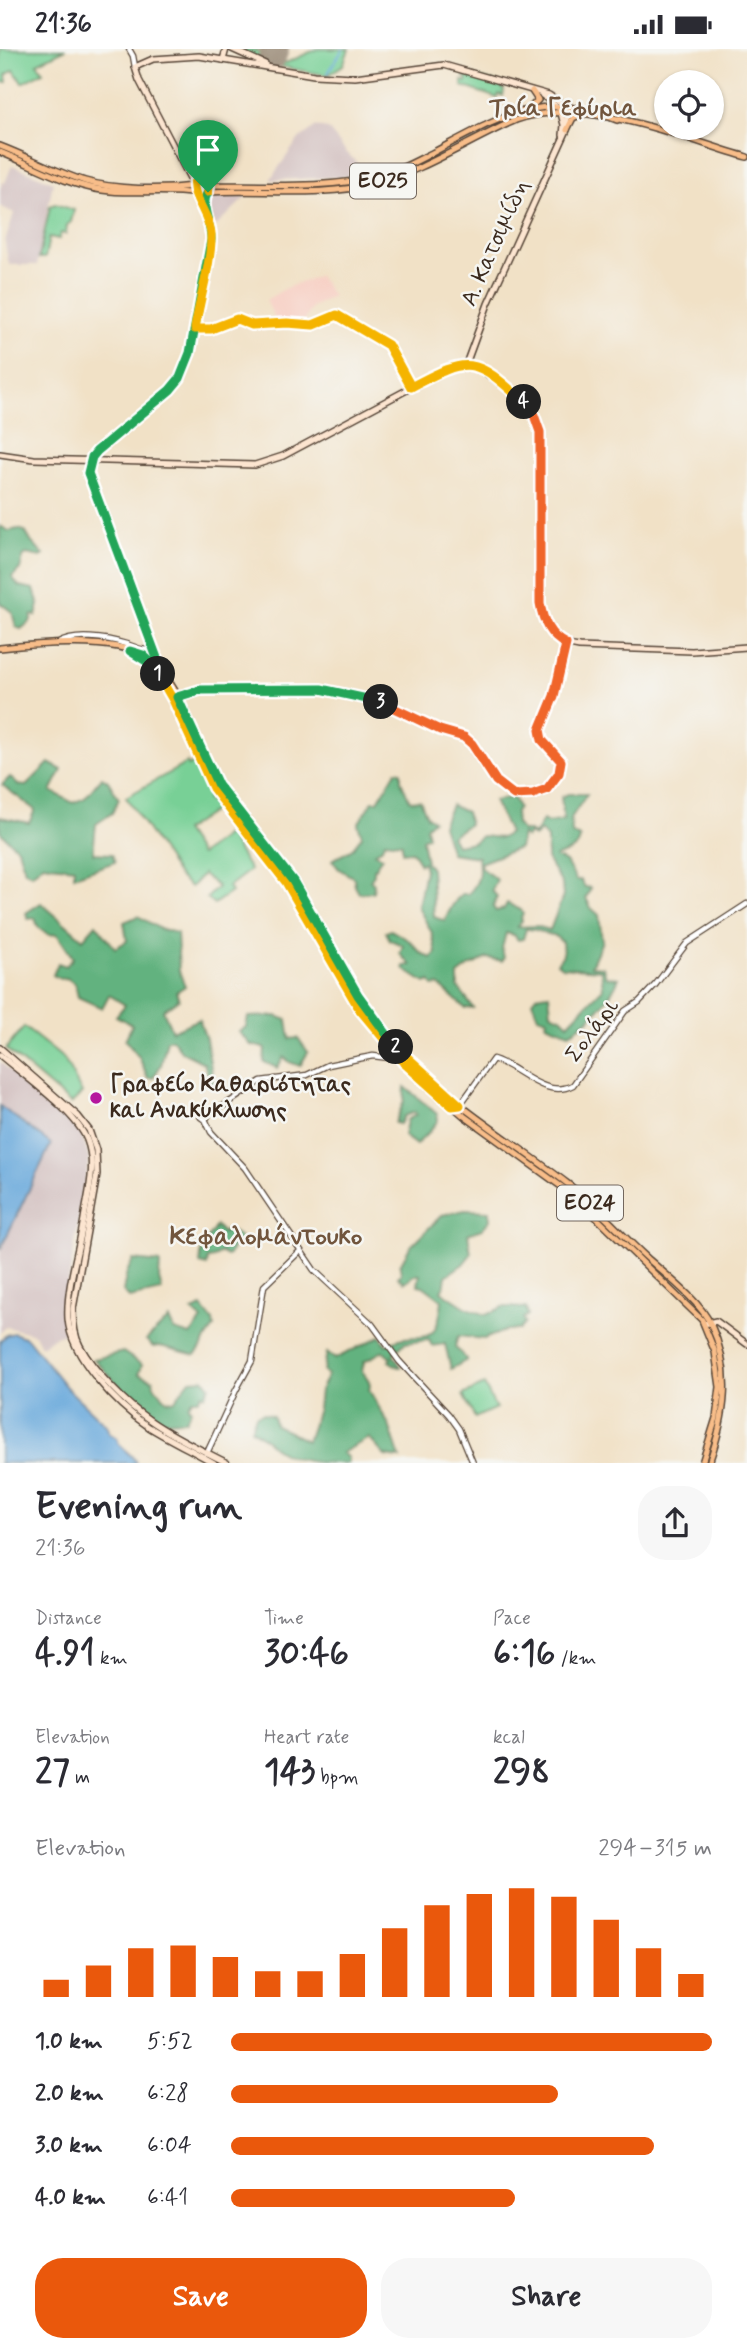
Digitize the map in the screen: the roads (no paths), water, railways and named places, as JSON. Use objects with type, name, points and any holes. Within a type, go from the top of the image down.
[{"type":"main road","points":[[224,60],[230,49]]},
{"type":"main road","points":[[230,49],[243,63]]},
{"type":"main road","points":[[230,49],[281,70]]},
{"type":"main road","points":[[205,210],[209,187],[198,183],[186,173],[139,80],[135,67],[145,61],[189,56],[314,75],[355,78],[444,65],[529,90],[561,110],[567,130]]},
{"type":"main road","points":[[527,109],[538,101],[529,90]]},
{"type":"main road","name":"ΕΟ25","points":[[0,146],[99,185],[138,187],[198,183],[324,183],[381,175],[527,109],[596,112],[617,120]]},
{"type":"main road","name":"ΕΟ25","points":[[0,152],[60,178],[99,190],[206,194],[327,189],[371,185],[399,175],[516,120],[533,114],[561,110],[617,120],[747,157]]},
{"type":"main road","name":"Α. Κατσιμίδη","points":[[561,110],[562,138]]},
{"type":"main road","points":[[567,130],[573,118],[585,113]]},
{"type":"main road","name":"Α. Κατσιμίδη","points":[[466,364],[488,304],[567,130]]},
{"type":"main road","points":[[88,473],[91,460],[97,451],[177,382],[188,360],[211,240],[205,210],[195,194],[198,183]]},
{"type":"main road","points":[[0,454],[34,459],[217,466],[261,464],[283,456],[450,367],[466,364],[480,367],[527,406],[538,423],[541,436],[540,603],[544,621],[557,639],[579,647],[692,651],[747,647]]},
{"type":"main road","points":[[80,460],[88,473],[163,674]]},
{"type":"main road","name":"ΕΟ24","points":[[0,648],[56,644],[106,645],[143,655],[163,674],[218,785],[293,881],[358,995],[393,1047]]},
{"type":"main road","name":"ΕΟ24","points":[[130,651],[154,669],[175,698],[203,773],[216,797],[286,882],[357,1005],[398,1053],[452,1106],[573,1195],[708,1324],[720,1393],[714,1428],[702,1463]]},
{"type":"main road","points":[[0,1048],[78,1116],[89,1131],[96,1150],[97,1175],[73,1309],[80,1346],[100,1373],[139,1412],[164,1429],[227,1463]]},
{"type":"main road","name":"ΕΟ24","points":[[398,1053],[460,1105],[582,1196],[697,1305],[722,1357],[726,1387],[724,1406],[709,1463]]},
{"type":"main road","points":[[0,1055],[73,1119],[84,1134],[90,1149],[91,1176],[68,1309],[76,1347],[100,1380],[135,1416],[160,1434],[214,1463]]},
{"type":"main road","points":[[452,1106],[460,1105]]},
{"type":"main road","points":[[708,1324],[723,1326],[747,1344]]},
{"type":"street","points":[[129,49],[135,67]]},
{"type":"street","points":[[195,329],[211,329],[237,319],[252,325],[315,325],[337,315],[388,345],[411,387]]},
{"type":"street","points":[[56,644],[65,640],[94,639],[119,642],[147,651],[153,649]]},
{"type":"street","points":[[175,698],[200,690],[321,689],[373,700],[440,730],[464,737],[472,744],[500,786],[514,795],[529,795],[549,787],[561,768],[561,761],[542,740],[540,730],[554,696],[566,644]]},
{"type":"street","name":"Σολάρι","points":[[460,1105],[493,1059],[546,1086],[562,1090],[573,1085],[625,1011],[651,990],[691,939],[747,904]]},
{"type":"street","points":[[380,1057],[393,1047]]},
{"type":"street","points":[[398,1053],[389,1058],[338,1062],[303,1076],[263,1081],[223,1107],[208,1112],[201,1111],[200,1116],[205,1119],[211,1132],[245,1168],[318,1275],[372,1324],[399,1361],[449,1415],[459,1429],[473,1463]]},
{"type":"street","points":[[200,1455],[208,1453],[254,1356],[264,1286],[300,1251]]},
{"type":"water","points":[[0,1106],[51,1144],[0,1250]]},
{"type":"water","points":[[14,1333],[27,1338],[67,1388],[106,1425],[109,1433],[117,1438],[136,1463],[0,1463],[0,1341],[6,1335]]},
{"type":"waterway","points":[[328,73],[343,49]]},
{"type":"place","name":"Γραφείο Καθαριότητας και Ανακύκλωσης","points":[[96,1098]]},
{"type":"district","name":"Τρία Γεφύρια","points":[[563,108]]},
{"type":"district","name":"Κεφαλομάντουκο","points":[[266,1237]]}]
